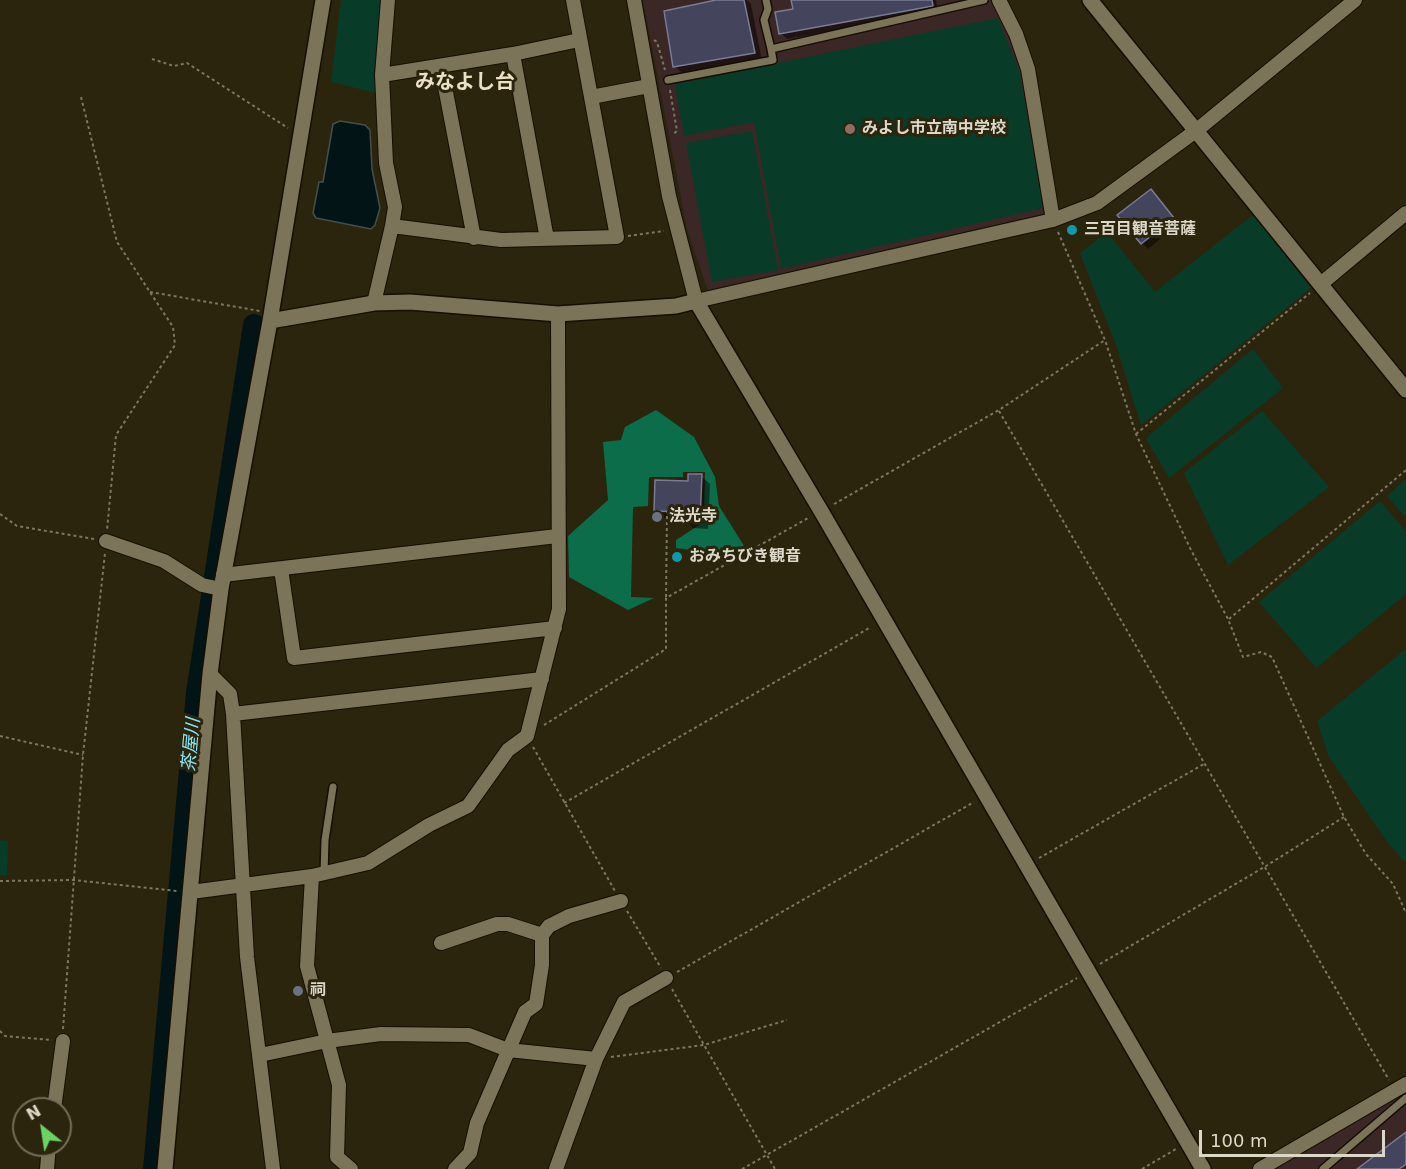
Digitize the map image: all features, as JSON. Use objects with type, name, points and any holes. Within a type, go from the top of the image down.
[{"type":"street","points":[[165,1169],[191,892],[216,585],[270,317],[323,0]]},
{"type":"street","points":[[374,303],[395,207],[386,163],[382,75],[389,0]]},
{"type":"street","points":[[392,226],[474,238],[617,237],[573,0]]},
{"type":"street","points":[[634,0],[676,229],[696,301],[821,511],[984,796],[1027,864],[1203,1169]]},
{"type":"street","points":[[999,0],[1016,33],[1028,69],[1053,219]]},
{"type":"street","points":[[1090,0],[1322,283],[1406,390]]},
{"type":"street","points":[[270,317],[374,303],[410,302],[558,314],[676,306],[1053,219],[1097,203],[1197,130],[1355,0]]},
{"type":"street","points":[[382,75],[513,54],[579,40]]},
{"type":"street","points":[[513,54],[547,239]]},
{"type":"street","points":[[441,66],[474,238]]},
{"type":"street","points":[[591,97],[649,86]]},
{"type":"street","points":[[1322,283],[1406,213]]},
{"type":"street","points":[[191,892],[318,875],[368,863],[429,825],[468,806],[508,750],[527,736],[559,609],[558,314]]},
{"type":"street","points":[[106,541],[164,561],[216,585],[281,568],[557,536]]},
{"type":"street","points":[[281,568],[294,658],[555,628]]},
{"type":"street","points":[[210,674],[230,694],[233,714],[247,957],[273,1169]]},
{"type":"street","points":[[233,714],[542,679]]},
{"type":"street","points":[[318,875],[307,966],[339,1085],[340,1117],[337,1157],[351,1169]]},
{"type":"street","points":[[455,1169],[463,1164],[470,1153],[477,1123],[525,1012],[537,1004],[542,965],[542,935],[549,926],[569,916],[621,901]]},
{"type":"street","points":[[441,944],[497,924],[508,924],[542,935]]},
{"type":"street","points":[[556,1169],[596,1059],[624,1002],[666,978]]},
{"type":"street","points":[[260,1055],[327,1041],[381,1034],[469,1035],[508,1050],[596,1059]]},
{"type":"street","points":[[56,1097],[63,1041]]},
{"type":"street","points":[[1260,1169],[1402,1091]]},
{"type":"lane","points":[[668,80],[773,60],[764,20],[768,9],[766,0]]},
{"type":"lane","points":[[771,49],[984,0]]},
{"type":"lane","points":[[318,875],[333,787]]},
{"type":"lane","points":[[1323,1169],[1402,1091]]},
{"type":"path","points":[[648,35],[657,42],[668,80],[677,131],[667,138]]},
{"type":"path","points":[[152,59],[174,66],[187,63],[301,136]]},
{"type":"path","points":[[0,1030],[5,1036],[63,1041],[83,755],[116,435],[175,345],[173,327],[117,242],[81,97]]},
{"type":"path","points":[[1053,219],[1105,340],[1136,434],[1191,550],[1228,620],[1243,657],[1261,652],[1272,657],[1344,817],[1366,854],[1393,884],[1406,913]]},
{"type":"path","points":[[617,237],[676,229]]},
{"type":"path","points":[[1136,434],[1322,283]]},
{"type":"path","points":[[150,292],[270,317]]},
{"type":"path","points":[[666,598],[999,410],[1105,340]]},
{"type":"path","points":[[999,410],[1204,764],[1402,1091]]},
{"type":"path","points":[[1228,620],[1406,470]]},
{"type":"path","points":[[667,513],[666,649],[527,736],[774,1169]]},
{"type":"path","points":[[0,514],[17,525],[106,541]]},
{"type":"path","points":[[564,803],[883,620]]},
{"type":"path","points":[[0,736],[83,755]]},
{"type":"path","points":[[1027,864],[1204,764]]},
{"type":"path","points":[[666,978],[984,796]]},
{"type":"path","points":[[742,1169],[1089,971],[1344,817]]},
{"type":"path","points":[[0,882],[73,880],[175,891]]},
{"type":"path","points":[[596,1059],[704,1045],[787,1020]]},
{"type":"path","points":[[1142,1169],[1188,1143]]},
{"type":"shaded area","name":"みよし市立南中学校","points":[[643,0],[994,0],[1023,73],[1043,214],[708,291],[687,229]]},
{"type":"shaded area","points":[[340,121],[365,125],[370,130],[372,169],[380,208],[375,225],[371,229],[316,218],[313,213],[319,182],[323,182],[333,124]]},
{"type":"shaded area","points":[[1406,1088],[1406,1169],[1267,1169]]},
{"type":"green space","points":[[341,0],[382,0],[376,93],[331,82]]},
{"type":"green space","name":"みよし市立南中学校","points":[[998,18],[1020,73],[1043,208],[781,269],[754,122],[684,136],[675,84]]},
{"type":"green space","points":[[752,131],[778,270],[712,282],[686,143]]},
{"type":"green space","points":[[1254,214],[1311,288],[1141,425],[1116,345],[1080,253],[1107,232],[1155,292]]},
{"type":"green space","points":[[1253,349],[1283,388],[1169,478],[1146,438]]},
{"type":"green space","points":[[656,410],[694,437],[715,477],[719,506],[746,549],[733,556],[676,548],[676,540],[704,522],[705,472],[683,472],[683,477],[649,477],[648,506],[633,507],[631,597],[654,598],[628,610],[569,577],[568,536],[608,500],[603,442],[621,440],[625,427]]},
{"type":"green space","points":[[1262,411],[1329,487],[1228,565],[1184,473]]},
{"type":"green space","points":[[1406,479],[1406,518],[1387,496]]},
{"type":"green space","points":[[1380,501],[1406,532],[1406,594],[1316,668],[1259,602]]},
{"type":"green space","points":[[1406,649],[1406,863],[1388,843],[1329,757],[1317,721]]},
{"type":"green space","points":[[0,840],[8,841],[7,876],[0,875]]},
{"type":"building","points":[[716,0],[744,0],[755,53],[673,67],[664,11]]},
{"type":"building","points":[[791,0],[932,0],[933,6],[779,34],[775,12],[793,9]]},
{"type":"building","points":[[1151,189],[1174,218],[1141,244],[1117,215]]},
{"type":"building","points":[[688,474],[702,474],[700,521],[683,520],[683,512],[654,511],[655,480],[688,481]]},
{"type":"building","points":[[1406,1132],[1406,1164],[1399,1169],[1357,1169]]},
{"type":"waterway","name":"茶屋川","points":[[154,1169],[197,693],[254,325]]},
{"type":"place","name":"みよし市立南中学校","points":[[850,129]]},
{"type":"place","name":"三百目観音菩薩","points":[[1072,230]]},
{"type":"place","name":"法光寺","points":[[657,517]]},
{"type":"place","name":"おみちびき観音","points":[[677,557]]},
{"type":"place","name":"祠","points":[[298,991]]},
{"type":"district","name":"みなよし台","points":[[465,83]]}]
